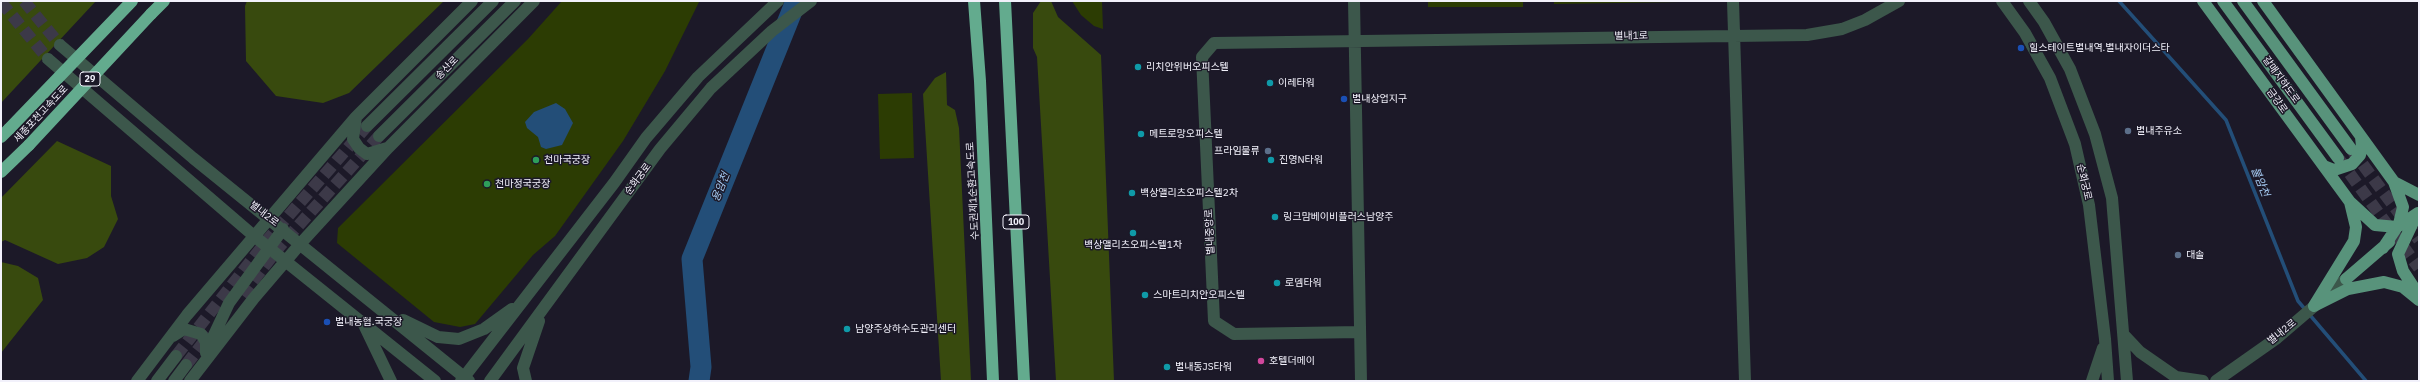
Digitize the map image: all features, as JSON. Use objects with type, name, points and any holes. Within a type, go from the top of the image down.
[{"type":"highway","name":"세종포천고속도로","points":[[5,133],[132,1]]},
{"type":"highway","name":"세종포천고속도로","points":[[1,172],[29,145],[164,1]]},
{"type":"highway","name":"수도권제1순환고속도로","points":[[974,1],[980,81],[994,381]]},
{"type":"highway","name":"100","points":[[1005,1],[1024,381]]},
{"type":"main road","name":"금강로","points":[[2203,1],[2350,202]]},
{"type":"main road","name":"갈매지하도로","points":[[2223,1],[2338,158]]},
{"type":"main road","name":"갈매지하도로","points":[[2243,1],[2351,149]]},
{"type":"main road","points":[[2263,1],[2394,182],[2403,207],[2398,254],[2403,271],[2419,295]]},
{"type":"main road","points":[[2324,166],[2334,170],[2352,164],[2360,155],[2362,146],[2361,137]]},
{"type":"main road","points":[[2394,182],[2419,195]]},
{"type":"main road","points":[[2350,202],[2375,225],[2419,234]]},
{"type":"main road","points":[[2314,306],[2354,241],[2356,227],[2350,202]]},
{"type":"main road","points":[[2314,306],[2347,284],[2418,212]]},
{"type":"main road","points":[[2383,248],[2418,212]]},
{"type":"main road","points":[[2347,284],[2384,282],[2403,287],[2419,300]]},
{"type":"street","points":[[137,381],[169,339],[268,218],[356,118],[472,1]]},
{"type":"street","name":"송산로","points":[[367,126],[493,1]]},
{"type":"street","name":"송산로","points":[[379,136],[515,1]]},
{"type":"street","points":[[190,381],[301,243],[388,148],[534,1]]},
{"type":"street","name":"순화궁로","points":[[465,380],[614,183],[646,138],[698,77],[778,1]]},
{"type":"street","name":"순화궁로","points":[[490,381],[660,149],[711,88],[772,31],[811,1]]},
{"type":"street","points":[[1354,1],[1361,381]]},
{"type":"street","points":[[1733,1],[1745,381]]},
{"type":"street","name":"별내1로","points":[[1355,41],[1807,35],[1842,29],[1865,20],[1899,1]]},
{"type":"street","name":"순화궁로","points":[[2002,1],[2025,33],[2050,78],[2075,144],[2089,205],[2105,339],[2108,381]]},
{"type":"street","points":[[2029,1],[2044,22],[2070,69],[2095,134],[2112,198],[2125,336],[2127,381]]},
{"type":"street","name":"별내중앙로","points":[[1355,41],[1214,43],[1202,57],[1214,321],[1234,334],[1360,332]]},
{"type":"street","name":"별내2로","points":[[60,45],[193,158],[382,309],[465,380]]},
{"type":"street","points":[[48,59],[268,248],[435,381]]},
{"type":"street","points":[[356,118],[353,139],[359,148],[368,154],[388,148]]},
{"type":"street","points":[[202,366],[206,352],[229,303],[283,229]]},
{"type":"street","points":[[382,309],[438,337],[459,339],[484,329],[523,302]]},
{"type":"street","name":"별내2로","points":[[2216,381],[2277,338],[2314,306]]},
{"type":"street","points":[[526,381],[523,368],[542,311]]},
{"type":"street","points":[[363,324],[391,381]]},
{"type":"street","points":[[169,339],[184,329],[193,330],[201,334],[206,342],[206,352]]},
{"type":"street","points":[[2125,336],[2140,352],[2176,377],[2203,381]]},
{"type":"street","points":[[2092,381],[2105,339]]},
{"type":"street","points":[[157,381],[176,356]]},
{"type":"street","points":[[174,381],[186,365]]},
{"type":"green space","points":[[1,1],[96,1],[1,103]]},
{"type":"green space","points":[[247,1],[444,1],[349,93],[323,103],[276,96],[246,61],[245,6]]},
{"type":"green space","name":"천마정국궁장","points":[[562,1],[699,2],[665,71],[623,141],[555,236],[533,255],[475,324],[460,327],[434,322],[337,243],[338,228],[528,39]]},
{"type":"green space","points":[[1041,1],[1051,1],[1058,17],[1101,55],[1114,381],[1056,381],[1037,57],[1033,48],[1033,13]]},
{"type":"green space","points":[[1072,1],[1102,1],[1103,29],[1094,26],[1081,15]]},
{"type":"green space","points":[[1428,1],[1523,1],[1523,7],[1428,7]]},
{"type":"green space","points":[[1554,1],[1681,1],[1681,2],[1554,4]]},
{"type":"green space","points":[[946,72],[947,105],[955,110],[959,128],[971,381],[941,381],[923,94],[935,78]]},
{"type":"green space","points":[[912,93],[914,158],[880,159],[878,94]]},
{"type":"green space","points":[[57,141],[111,166],[111,196],[118,219],[104,247],[87,258],[58,264],[5,240],[1,242],[1,198]]},
{"type":"green space","points":[[1,262],[18,266],[38,278],[43,300],[1,353]]},
{"type":"water","points":[[556,103],[565,109],[573,123],[562,145],[546,149],[541,147],[538,137],[527,128],[525,122],[534,112]]},
{"type":"waterway","name":"용암천","points":[[699,381],[701,367],[692,259],[796,1]]},
{"type":"waterway","name":"불암천","points":[[2119,1],[2226,120],[2298,301],[2366,381]]},
{"type":"tunnel","points":[[24,1],[60,45]]},
{"type":"tunnel","points":[[1,2],[48,59]]},
{"type":"tunnel","points":[[176,356],[269,238],[367,126]]},
{"type":"tunnel","points":[[242,295],[280,246],[379,136]]},
{"type":"tunnel","points":[[2352,150],[2419,240]]},
{"type":"tunnel","points":[[2339,159],[2419,268]]},
{"type":"tunnel","points":[[186,365],[210,334]]},
{"type":"place","name":"힐스테이트별내역.별내자이더스타","points":[[2021,48]]},
{"type":"place","name":"리치안위버오피스텔","points":[[1138,67]]},
{"type":"place","name":"이레타워","points":[[1270,83]]},
{"type":"place","name":"별내상업지구","points":[[1344,99]]},
{"type":"place","name":"별내주유소","points":[[2128,131]]},
{"type":"place","name":"메트로망오피스텔","points":[[1141,134]]},
{"type":"place","name":"프라임물류","points":[[1268,151]]},
{"type":"place","name":"천마국궁장","points":[[536,160]]},
{"type":"place","name":"진영N타워","points":[[1271,160]]},
{"type":"place","name":"천마정국궁장","points":[[487,184]]},
{"type":"place","name":"백상앨리츠오피스텔2차","points":[[1132,193]]},
{"type":"place","name":"링크맘베이비플러스남양주","points":[[1275,217]]},
{"type":"place","name":"백상앨리츠오피스텔1차","points":[[1133,233]]},
{"type":"place","name":"대솔","points":[[2178,255]]},
{"type":"place","name":"로뎀타워","points":[[1277,283]]},
{"type":"place","name":"스마트리치안오피스텔","points":[[1145,295]]},
{"type":"place","name":"별내농협.국궁장","points":[[327,322]]},
{"type":"place","name":"남양주상하수도관리센터","points":[[847,329]]},
{"type":"place","name":"호텔더메이","points":[[1261,361]]},
{"type":"place","name":"별내동JS타워","points":[[1167,367]]}]
